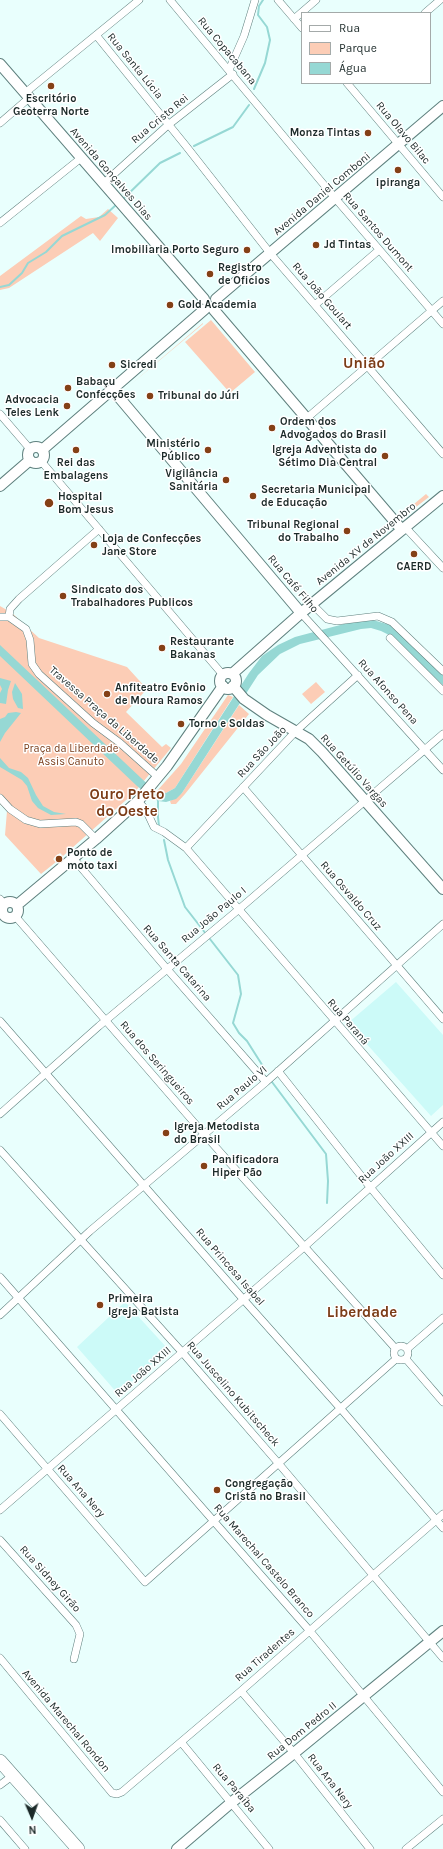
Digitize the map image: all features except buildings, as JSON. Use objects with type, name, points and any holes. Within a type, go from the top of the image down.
[{"type":"highway","points":[[0,1762],[78,1849]]},
{"type":"street","points":[[0,123],[27,95],[139,0]]},
{"type":"street","name":"Rua Copacabana","points":[[170,0],[252,98]]},
{"type":"street","name":"Rua Cristo Rei","points":[[104,183],[168,125],[231,72],[255,0]]},
{"type":"street","points":[[278,0],[301,27]]},
{"type":"street","points":[[302,12],[316,0]]},
{"type":"street","points":[[426,12],[440,0]]},
{"type":"street","points":[[294,19],[301,13]]},
{"type":"street","name":"Rua Santa Lúcia","points":[[96,35],[188,148]]},
{"type":"street","name":"Avenida Gonçalves Dias","points":[[0,64],[80,158],[104,183],[208,306],[404,529]]},
{"type":"street","name":"Rua Olavo Bilac","points":[[348,84],[443,197]]},
{"type":"street","name":"Rua Santos Dumont","points":[[252,98],[443,324]]},
{"type":"street","name":"Avenida Daniel Comboni","points":[[208,306],[218,304],[216,299],[443,106]]},
{"type":"street","name":"Rua João Goulart","points":[[188,148],[270,253],[443,454]]},
{"type":"street","points":[[0,223],[80,158]]},
{"type":"street","points":[[315,305],[379,250]]},
{"type":"street","points":[[307,418],[443,301]]},
{"type":"street","points":[[42,450],[208,306]]},
{"type":"street","name":"Rua Café Filho","points":[[112,390],[315,630]]},
{"type":"street","points":[[0,414],[30,449]]},
{"type":"street","points":[[36,447],[42,450],[44,456],[41,461],[34,463],[30,460],[28,456],[30,449],[36,447]]},
{"type":"street","points":[[0,486],[30,460]]},
{"type":"street","points":[[41,461],[227,675],[236,681],[234,688],[222,686]]},
{"type":"street","name":"Avenida XV de Novembro","points":[[227,675],[443,496]]},
{"type":"street","points":[[0,617],[9,617],[10,609],[19,599],[99,529]]},
{"type":"street","points":[[404,529],[443,568]]},
{"type":"street","points":[[312,604],[327,619],[337,621],[378,616],[392,622],[443,671]]},
{"type":"street","name":"Travessa Praça da Liberdade","points":[[9,617],[26,629],[30,640],[32,664],[40,674],[93,724],[120,744],[158,777]]},
{"type":"street","name":"Rua Afonso Pena","points":[[315,630],[358,675],[443,770]]},
{"type":"street","points":[[390,638],[443,691]]},
{"type":"street","points":[[222,686],[220,679],[227,675]]},
{"type":"street","name":"Rua São João","points":[[186,848],[296,731],[358,675]]},
{"type":"street","points":[[17,905],[96,839],[145,793],[158,777],[222,686]]},
{"type":"street","name":"Rua Getúlio Vargas","points":[[234,688],[244,699],[267,715],[309,739],[443,889]]},
{"type":"street","name":"Rua João Paulo I","points":[[0,1114],[106,1021],[443,734]]},
{"type":"street","name":"Rua Osvaldo Cruz","points":[[243,787],[443,1019]]},
{"type":"street","name":"Rua Paraná","points":[[145,793],[146,810],[154,827],[164,832],[186,848],[334,1022],[443,1146]]},
{"type":"street","points":[[0,798],[10,809],[26,820],[40,824],[76,822],[82,824],[96,839]]},
{"type":"street","name":"Rua Santa Catarina","points":[[73,858],[167,970],[266,1082]]},
{"type":"street","points":[[2,902],[9,902],[17,905],[18,912],[16,917],[8,919],[2,917],[2,902]]},
{"type":"street","name":"Rua dos Seringueiros","points":[[16,917],[204,1134],[395,1348]]},
{"type":"street","name":"Rua Paulo VI","points":[[0,1315],[80,1240],[266,1082],[443,924]]},
{"type":"street","name":"Rua Princesa Isabel","points":[[0,1021],[341,1409],[443,1528]]},
{"type":"street","points":[[278,1071],[370,1187],[443,1275]]},
{"type":"street","name":"Rua João XXIII","points":[[0,1510],[304,1247],[443,1122]]},
{"type":"street","name":"Rua Juscelino Kubitscheck","points":[[0,1150],[182,1352],[373,1574],[443,1658]]},
{"type":"street","name":"Rua Marechal Castelo Branco","points":[[0,1277],[309,1630],[443,1792]]},
{"type":"street","points":[[407,1349],[443,1318]]},
{"type":"street","points":[[396,1359],[394,1354],[395,1348],[403,1346],[407,1349]]},
{"type":"street","points":[[406,1359],[408,1355],[407,1349]]},
{"type":"street","points":[[215,1521],[396,1359]]},
{"type":"street","points":[[396,1359],[400,1361],[406,1359]]},
{"type":"street","points":[[406,1359],[443,1402]]},
{"type":"street","name":"Rua Ana Nery","points":[[0,1414],[145,1582],[215,1521]]},
{"type":"street","name":"Rua Tiradentes","points":[[117,1794],[122,1792],[241,1691],[443,1514]]},
{"type":"street","name":"Rua Sidney Girão","points":[[0,1540],[76,1625],[80,1634],[74,1659]]},
{"type":"street","name":"Rua Dom Pedro II","points":[[177,1849],[232,1802],[443,1631]]},
{"type":"street","name":"Avenida Marechal Rondon","points":[[0,1658],[112,1793],[117,1794]]},
{"type":"street","name":"Rua Ana Nery","points":[[241,1691],[294,1753],[370,1849]]},
{"type":"street","name":"Rua Paraíba","points":[[181,1742],[232,1802],[269,1849]]},
{"type":"street","points":[[0,1785],[12,1776]]},
{"type":"street","points":[[406,1849],[443,1819]]},
{"type":"street","points":[[0,1820],[26,1849]]},
{"type":"shaded area","points":[[396,982],[443,1035],[443,1105],[431,1116],[348,1023]]},
{"type":"shaded area","points":[[125,1302],[168,1349],[118,1394],[77,1347]]},
{"type":"green space","points":[[108,209],[118,218],[100,241],[93,233],[9,288],[0,290],[0,276],[81,216],[86,219],[99,217]]},
{"type":"green space","points":[[211,320],[255,372],[230,393],[185,342]]},
{"type":"green space","points":[[203,323],[203,324],[129,386]]},
{"type":"green space","points":[[426,494],[429,497],[416,507],[414,504]]},
{"type":"green space","name":"Praça da Liberdade Assis Canuto","points":[[0,606],[12,613],[39,638],[127,667],[147,689],[126,712],[162,747],[166,744],[171,748],[134,793],[63,856],[60,853],[53,859],[56,862],[41,874],[5,835],[7,811],[0,804]]},
{"type":"green space","points":[[316,682],[325,692],[311,704],[302,694]]},
{"type":"green space","points":[[228,695],[233,697],[175,788],[166,793],[156,792],[181,764]]},
{"type":"green space","points":[[239,705],[249,714],[185,794],[176,804],[171,804],[170,801],[182,793]]},
{"type":"water","points":[[359,620],[373,620],[390,625],[443,674],[443,685],[389,635],[371,628],[361,629],[300,644],[280,654],[258,675],[182,793],[176,799],[166,802],[158,801],[137,786],[0,656],[0,645],[156,792],[166,793],[175,788],[249,673],[262,656],[278,645],[295,637]]},
{"type":"water","points":[[0,678],[11,681],[6,704],[0,703],[0,693],[2,689],[0,685]]},
{"type":"water","points":[[15,683],[22,694],[23,709],[18,708],[13,699],[12,692]]},
{"type":"water","points":[[8,713],[21,713],[5,733],[0,742],[0,719],[5,717]]},
{"type":"water","points":[[0,758],[9,768],[21,772],[28,778],[43,806],[54,812],[66,814],[51,815],[38,808],[32,801],[27,786],[22,780],[0,767]]},
{"type":"waterway","points":[[254,89],[265,63],[270,40],[267,27],[258,15],[259,6],[263,0]]},
{"type":"waterway","points":[[194,146],[233,127],[249,105]]},
{"type":"waterway","points":[[122,200],[160,163],[180,153]]},
{"type":"waterway","points":[[0,287],[9,285],[22,273],[28,263],[46,252],[62,236],[105,215],[117,204]]},
{"type":"waterway","points":[[158,799],[159,826]]},
{"type":"waterway","points":[[164,840],[168,860],[185,907],[238,975],[241,994],[233,1023],[239,1033],[247,1041],[266,1071]]},
{"type":"waterway","points":[[272,1082],[326,1154],[328,1181],[327,1203]]},
{"type":"place","name":"Escritório Geoterra Norte","points":[[51,86]]},
{"type":"place","name":"Monza Tintas","points":[[368,133]]},
{"type":"place","name":"ipiranga","points":[[398,170]]},
{"type":"place","name":"Jd Tintas","points":[[316,245]]},
{"type":"place","name":"Imobiliaria Porto Seguro","points":[[247,250]]},
{"type":"place","name":"Registro de Oficios","points":[[210,274]]},
{"type":"place","name":"Gold Academia","points":[[170,305]]},
{"type":"place","name":"Sicredi","points":[[112,365]]},
{"type":"place","name":"Babaçu Confecções","points":[[68,388]]},
{"type":"place","name":"Tribunal do Júri","points":[[150,396]]},
{"type":"place","name":"Advocacia Teles Lenk","points":[[67,406]]},
{"type":"place","name":"Ordem dos Advogados do Brasil","points":[[272,428]]},
{"type":"place","name":"Rei das Embalagens","points":[[76,450]]},
{"type":"place","name":"Ministério Público","points":[[208,450]]},
{"type":"place","name":"Igreja Adventista do Sétimo Dia Central","points":[[385,456]]},
{"type":"place","name":"Vigilância Sanitária","points":[[226,480]]},
{"type":"place","name":"Secretaria Municipal de Educação","points":[[253,496]]},
{"type":"place","name":"Hospital Bom Jesus","points":[[49,503]]},
{"type":"place","name":"Tribunal Regional do Trabalho","points":[[347,531]]},
{"type":"place","name":"Loja de Confecções Jane Store","points":[[94,545]]},
{"type":"place","name":"CAERD","points":[[414,554]]},
{"type":"place","name":"Sindicato dos Trabalhadores Publicos","points":[[63,596]]},
{"type":"place","name":"Restaurante Bakanas","points":[[162,648]]},
{"type":"place","name":"Anfiteatro Evônio de Moura Ramos","points":[[107,694]]},
{"type":"place","name":"Torno e Soldas","points":[[181,724]]},
{"type":"place","name":"Ponto de moto taxi","points":[[59,859]]},
{"type":"place","name":"Igreja Metodista do Brasil","points":[[166,1133]]},
{"type":"place","name":"Panificadora Hiper Pão","points":[[204,1166]]},
{"type":"place","name":"Primeira Igreja Batista","points":[[100,1305]]},
{"type":"place","name":"Congregação Cristã no Brasil","points":[[217,1490]]},
{"type":"district","name":"União","points":[[364,364]]},
{"type":"district","name":"Ouro Preto do Oeste","points":[[127,804]]},
{"type":"district","name":"Liberdade","points":[[362,1313]]}]
